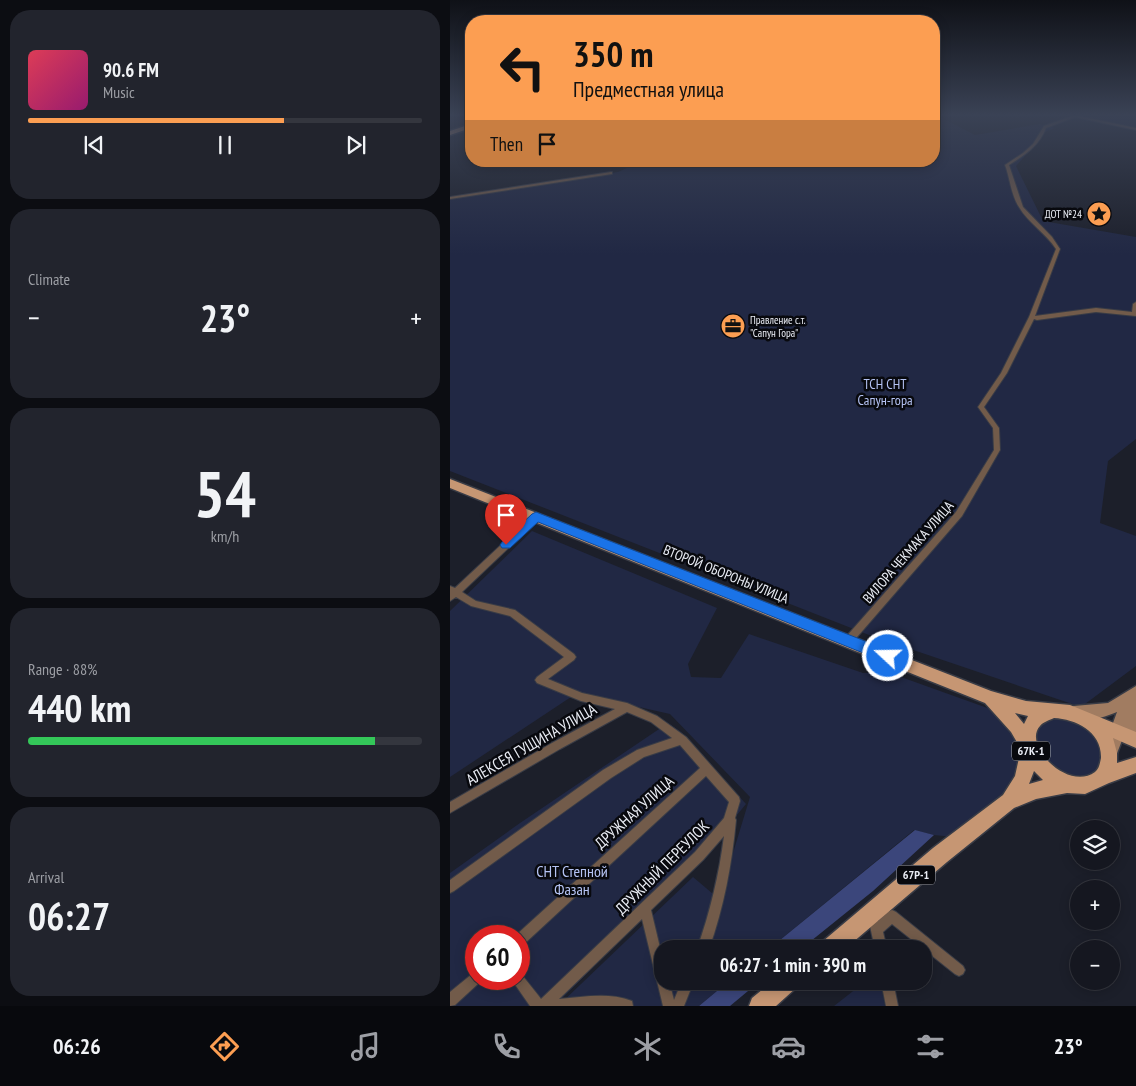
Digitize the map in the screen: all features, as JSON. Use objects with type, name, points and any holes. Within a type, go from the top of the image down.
[{"type":"main road","name":"ВТОРОЙ ОБОРОНЫ УЛИЦА","points":[[450,483],[990,698]]},
{"type":"main road","name":"67К-1","points":[[990,698],[1020,708],[1072,713],[1105,712],[1133,698]]},
{"type":"main road","name":"67К-1","points":[[990,698],[1017,727],[1036,761],[1046,772],[1069,784]]},
{"type":"main road","points":[[1109,756],[1133,698]]},
{"type":"main road","points":[[1133,698],[1131,725],[1136,734]]},
{"type":"main road","name":"67К-1","points":[[1030,748],[1028,735],[1032,724],[1039,716],[1051,711]]},
{"type":"main road","name":"67К-1","points":[[1072,713],[1090,721]]},
{"type":"main road","points":[[1090,721],[1136,740]]},
{"type":"main road","points":[[1090,721],[1102,734],[1109,756],[1109,763],[1103,776]]},
{"type":"main road","name":"67Р-1","points":[[843,940],[875,920],[1008,802],[1021,784],[1030,748]]},
{"type":"main road","points":[[1069,784],[1088,784],[1103,776],[1136,765]]},
{"type":"main road","name":"67Р-1","points":[[1008,802],[1035,790],[1069,784]]},
{"type":"main road","points":[[760,1006],[779,990]]},
{"type":"street","name":"ВИЛОРА ЧЕКМАКА УЛИЦА","points":[[848,641],[959,514],[997,450],[996,428],[981,407],[1004,372],[1032,317],[1058,249],[1054,240],[1039,228],[1020,205],[1007,165],[1013,161]]},
{"type":"street","points":[[450,198],[611,174]]},
{"type":"street","points":[[1032,317],[1037,318],[1096,310],[1135,314],[1136,304]]},
{"type":"street","points":[[536,517],[452,593],[474,604],[512,613],[571,657],[540,680],[580,697],[627,707],[654,719],[682,740],[735,801],[717,910],[705,940]]},
{"type":"street","name":"АЛЕКСЕЯ ГУЩИНА УЛИЦА","points":[[450,808],[627,707]]},
{"type":"street","points":[[450,887],[641,752],[682,740]]},
{"type":"street","name":"ДРУЖНАЯ УЛИЦА","points":[[530,932],[707,768]]},
{"type":"street","name":"ДРУЖНЫЙ ПЕРЕУЛОК","points":[[542,1006],[699,856],[729,821],[732,812]]},
{"type":"street","points":[[645,908],[654,944]]},
{"type":"street","points":[[879,940],[875,920],[892,916],[959,970]]},
{"type":"street","points":[[450,1000],[465,987]]},
{"type":"street","points":[[526,990],[533,1000],[542,1006]]},
{"type":"street","points":[[665,990],[669,1006]]},
{"type":"street","points":[[678,1006],[684,990]]},
{"type":"street","points":[[889,990],[892,1006]]},
{"type":"street","points":[[554,1006],[605,1002],[627,1006]]},
{"type":"green space","name":"ТСН СНТ Сапун-гора","points":[[940,161],[1021,161],[1016,166],[1043,221],[1136,237],[1136,439],[1108,461],[1100,523],[1136,536],[1136,666],[1081,707],[869,635],[450,471],[450,199],[618,172],[629,167],[940,167]]},
{"type":"green space","points":[[532,531],[717,608],[688,664],[691,677],[721,678],[749,634],[863,673],[887,672],[993,710],[1008,724],[1017,742],[1019,759],[1015,782],[1006,795],[954,837],[914,830],[780,940],[654,940],[654,990],[718,990],[699,1006],[558,1006],[693,877],[719,899],[750,797],[670,714],[577,693],[450,777],[450,611]]},
{"type":"green space","points":[[1057,718],[1080,725],[1093,734],[1098,741],[1102,748],[1103,756],[1097,775],[1076,783],[1042,765],[1034,733],[1044,723]]},
{"type":"green space","name":"СНТ Степной Фазан","points":[[668,723],[681,732],[746,804],[695,866],[554,1006],[450,1006],[450,873],[520,823]]},
{"type":"green space","points":[[854,990],[882,990],[885,1006],[834,1006]]},
{"type":"shaded area","points":[[915,830],[934,835],[873,891],[812,940],[780,940]]},
{"type":"shaded area","points":[[718,990],[749,990],[730,1006],[699,1006]]},
{"type":"place","name":"ДОТ №24","points":[[1099,214]]},
{"type":"place","name":"Правление с.т. \"Сапун Гора\"","points":[[733,326]]},
{"type":"route","points":[[506,545],[536,517],[888,656]]}]
